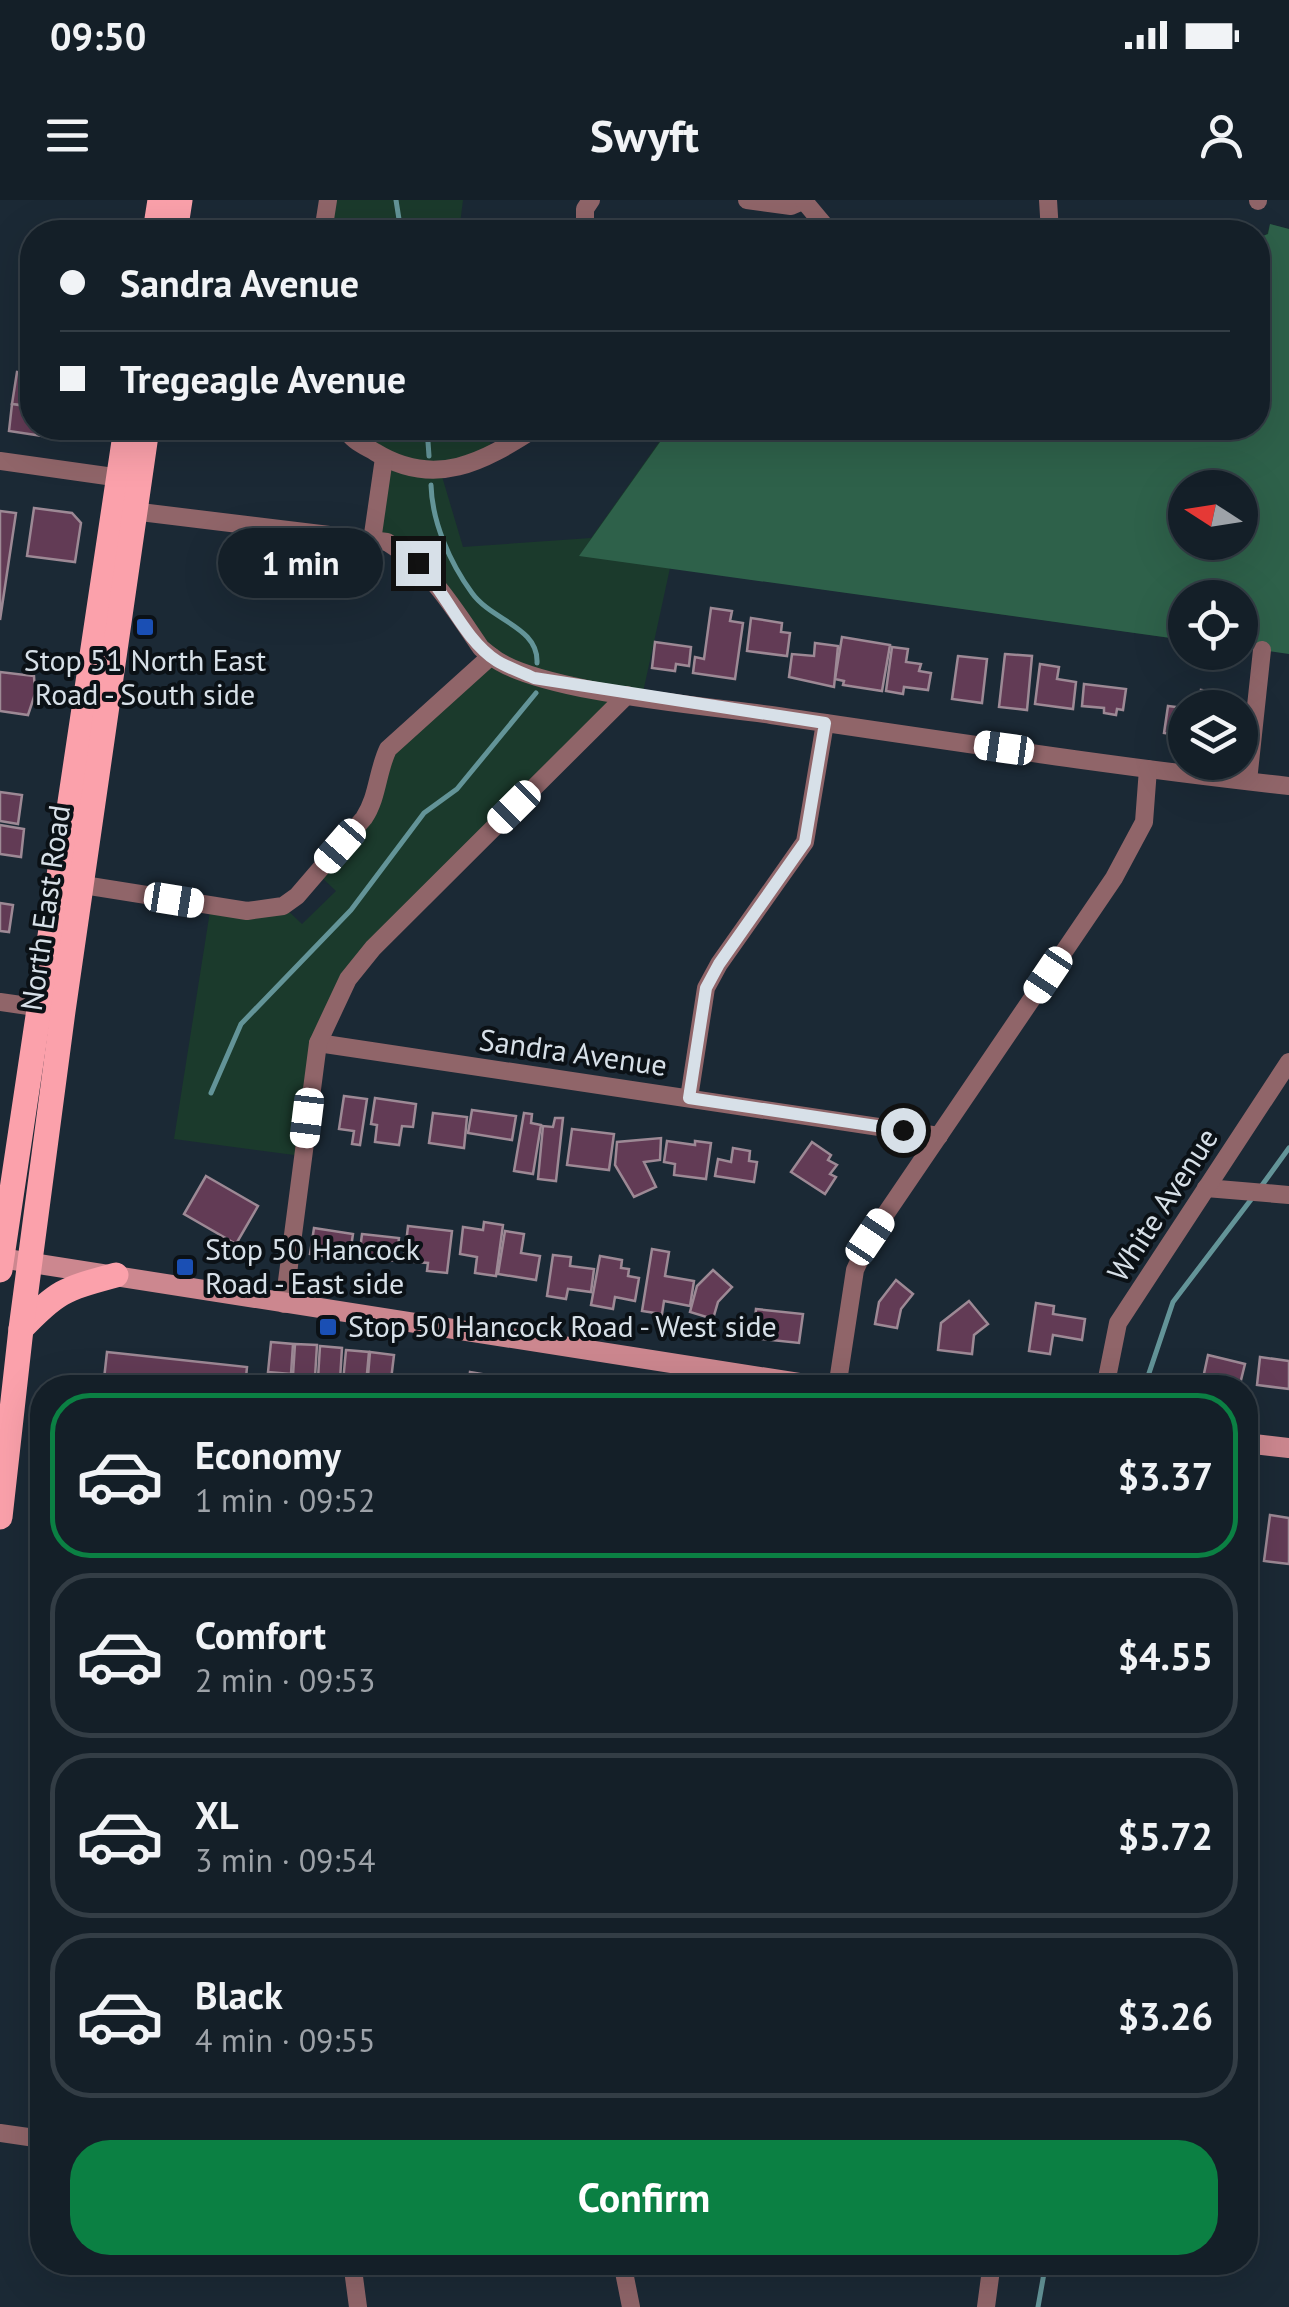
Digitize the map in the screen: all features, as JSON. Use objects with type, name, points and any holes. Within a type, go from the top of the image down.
[{"type":"main road","name":"North East Road","points":[[127,440],[129,479]]},
{"type":"main road","name":"North East Road","points":[[0,1517],[30,1262],[51,1010],[124,510],[129,479],[143,440]]},
{"type":"main road","name":"North East Road","points":[[0,1262],[7,1176],[51,1010]]},
{"type":"main road","points":[[0,1262],[30,1262],[116,1275],[699,1375]]},
{"type":"main road","points":[[20,1329],[59,1292],[116,1275]]},
{"type":"main road","points":[[1258,1444],[1289,1448]]},
{"type":"street","points":[[746,200],[791,206],[805,200],[821,220]]},
{"type":"street","points":[[355,440],[396,466],[441,472],[496,454],[518,440]]},
{"type":"street","points":[[372,542],[384,458]]},
{"type":"street","points":[[0,460],[129,479]]},
{"type":"street","points":[[124,510],[386,542],[434,579],[482,648],[534,678],[825,723],[1289,786]]},
{"type":"street","points":[[1248,781],[1262,650]]},
{"type":"street","points":[[70,883],[247,911],[284,906],[297,896],[373,805],[379,767],[388,749],[491,656]]},
{"type":"street","points":[[284,1304],[318,1043],[348,979],[372,948],[627,694]]},
{"type":"street","points":[[689,1098],[706,988],[805,842],[825,723]]},
{"type":"street","points":[[836,1375],[855,1270],[870,1237],[1114,878],[1144,822],[1148,769]]},
{"type":"street","points":[[0,1002],[51,1010]]},
{"type":"street","name":"Sandra Avenue","points":[[318,1043],[939,1136]]},
{"type":"street","name":"White Avenue","points":[[1108,1375],[1118,1324],[1289,1062]]},
{"type":"street","points":[[1206,1188],[1279,1194]]},
{"type":"street","points":[[0,2133],[30,2137]]},
{"type":"street","points":[[354,2275],[358,2307]]},
{"type":"street","points":[[625,2275],[631,2307]]},
{"type":"street","points":[[986,2307],[990,2275]]},
{"type":"green space","points":[[328,200],[463,200],[460,220],[325,220]]},
{"type":"green space","points":[[1270,224],[1289,229],[1270,372]]},
{"type":"green space","points":[[1270,224],[1289,229],[1289,654],[1258,650],[1258,580],[1168,580],[1168,638],[579,556],[661,440],[1270,440]]},
{"type":"green space","points":[[361,440],[488,440],[496,454],[441,473],[463,547],[591,538],[660,440],[1261,440],[1257,470],[1168,470],[1168,560],[1245,560],[1242,580],[1168,580],[1168,638],[670,568],[642,697],[627,694],[373,948],[327,1022],[302,1156],[174,1139],[211,905],[283,906],[302,924],[336,891],[317,873],[364,819],[379,767],[491,656],[434,579],[372,541],[384,458]]},
{"type":"building","points":[[17,372],[20,373],[20,405],[12,404]]},
{"type":"building","points":[[12,404],[20,405],[20,433],[9,431]]},
{"type":"building","points":[[34,508],[72,513],[81,523],[75,562],[27,556]]},
{"type":"building","points":[[0,511],[16,513],[0,620]]},
{"type":"building","points":[[711,608],[732,611],[730,621],[743,623],[735,679],[693,673],[695,657],[704,659]]},
{"type":"building","points":[[751,618],[782,623],[781,632],[790,633],[787,656],[747,651]]},
{"type":"building","points":[[842,637],[890,645],[882,691],[843,685],[844,681],[835,679]]},
{"type":"building","points":[[655,642],[691,647],[689,666],[676,664],[675,671],[652,668]]},
{"type":"building","points":[[815,643],[838,646],[834,687],[789,677],[792,654],[814,656]]},
{"type":"building","points":[[892,647],[908,649],[906,662],[921,664],[919,671],[931,673],[928,690],[904,687],[903,694],[886,691]]},
{"type":"building","points":[[1005,654],[1032,656],[1027,710],[999,707]]},
{"type":"building","points":[[958,656],[987,659],[982,703],[952,699]]},
{"type":"building","points":[[1040,664],[1059,667],[1057,679],[1076,682],[1073,709],[1035,704]]},
{"type":"building","points":[[0,672],[34,676],[35,694],[28,715],[0,711]]},
{"type":"building","points":[[1084,684],[1126,689],[1123,710],[1117,709],[1116,715],[1104,713],[1104,708],[1082,706]]},
{"type":"building","points":[[0,792],[22,795],[18,824],[0,821]]},
{"type":"building","points":[[0,825],[24,829],[21,857],[0,854]]},
{"type":"building","points":[[0,903],[13,905],[9,932],[0,931]]},
{"type":"building","points":[[344,1096],[367,1099],[360,1145],[352,1144],[354,1131],[339,1129]]},
{"type":"building","points":[[375,1098],[416,1104],[413,1127],[402,1126],[399,1145],[375,1142],[377,1125],[371,1124]]},
{"type":"building","points":[[472,1110],[516,1116],[512,1140],[468,1133]]},
{"type":"building","points":[[433,1113],[467,1117],[464,1148],[429,1143]]},
{"type":"building","points":[[524,1113],[532,1114],[531,1123],[541,1125],[533,1174],[514,1171]]},
{"type":"building","points":[[555,1118],[563,1118],[556,1181],[538,1179],[543,1126],[553,1127]]},
{"type":"building","points":[[572,1129],[614,1134],[609,1170],[567,1165]]},
{"type":"building","points":[[661,1138],[660,1160],[644,1162],[656,1187],[634,1197],[615,1165],[617,1142]]},
{"type":"building","points":[[667,1141],[711,1143],[706,1179],[674,1175],[675,1164],[664,1162]]},
{"type":"building","points":[[812,1142],[831,1155],[828,1160],[837,1165],[830,1174],[836,1177],[825,1194],[791,1172]]},
{"type":"building","points":[[733,1148],[750,1151],[749,1161],[757,1162],[754,1182],[715,1176],[718,1159],[731,1162]]},
{"type":"building","points":[[206,1176],[258,1206],[236,1244],[184,1214]]},
{"type":"building","points":[[484,1222],[503,1225],[496,1276],[475,1273],[477,1257],[460,1254],[463,1227],[483,1230]]},
{"type":"building","points":[[408,1226],[452,1231],[447,1273],[427,1271],[428,1263],[404,1261]]},
{"type":"building","points":[[314,1228],[353,1234],[349,1260],[310,1254]]},
{"type":"building","points":[[505,1231],[524,1234],[521,1253],[540,1256],[536,1280],[498,1274]]},
{"type":"building","points":[[362,1234],[399,1238],[396,1261],[359,1257]]},
{"type":"building","points":[[652,1249],[669,1252],[665,1276],[694,1281],[690,1306],[664,1301],[662,1314],[642,1311]]},
{"type":"building","points":[[553,1255],[571,1257],[570,1266],[594,1269],[591,1292],[568,1289],[566,1299],[547,1296]]},
{"type":"building","points":[[600,1256],[622,1260],[621,1268],[629,1269],[628,1276],[639,1278],[635,1301],[615,1297],[613,1309],[591,1305]]},
{"type":"building","points":[[713,1270],[732,1287],[718,1302],[713,1319],[690,1312],[697,1286]]},
{"type":"building","points":[[896,1280],[913,1294],[901,1309],[897,1328],[875,1324],[879,1302]]},
{"type":"building","points":[[969,1301],[988,1324],[974,1335],[972,1354],[938,1350],[941,1323]]},
{"type":"building","points":[[1036,1303],[1054,1306],[1053,1314],[1085,1319],[1082,1340],[1053,1335],[1050,1354],[1029,1351]]},
{"type":"building","points":[[756,1309],[803,1314],[799,1343],[753,1338]]},
{"type":"building","points":[[271,1342],[293,1344],[291,1374],[268,1372]]},
{"type":"building","points":[[295,1344],[317,1345],[315,1375],[293,1375]]},
{"type":"building","points":[[320,1346],[342,1348],[340,1375],[318,1375]]},
{"type":"building","points":[[346,1350],[369,1352],[367,1375],[344,1375]]},
{"type":"building","points":[[107,1352],[247,1367],[246,1375],[104,1375]]},
{"type":"building","points":[[370,1352],[394,1355],[392,1375],[368,1375]]},
{"type":"building","points":[[1208,1355],[1245,1364],[1242,1375],[1204,1375]]},
{"type":"building","points":[[1260,1357],[1289,1361],[1289,1389],[1258,1385]]},
{"type":"building","points":[[1270,1515],[1289,1518],[1289,1564],[1264,1561]]},
{"type":"waterway","points":[[396,200],[399,220]]},
{"type":"waterway","points":[[428,440],[429,456]]},
{"type":"waterway","points":[[431,485],[439,528],[456,569],[481,603],[523,632],[536,651],[537,663]]},
{"type":"waterway","points":[[211,1093],[241,1024],[351,910],[424,813],[457,789],[536,693]]},
{"type":"waterway","points":[[1260,1188],[1289,1148]]},
{"type":"waterway","points":[[1148,1375],[1173,1302],[1253,1197]]},
{"type":"waterway","points":[[1038,2307],[1044,2275]]},
{"type":"place","name":"Stop 51 North East Road - South side","points":[[145,627]]},
{"type":"place","name":"Stop 50 Hancock Road - East side","points":[[185,1267]]},
{"type":"place","name":"Stop 50 Hancock Road - West side","points":[[328,1327]]},
{"type":"route","points":[[418,563],[434,579],[482,648],[498,662],[534,678],[825,723],[805,842],[706,988],[689,1098],[903,1130]]}]
